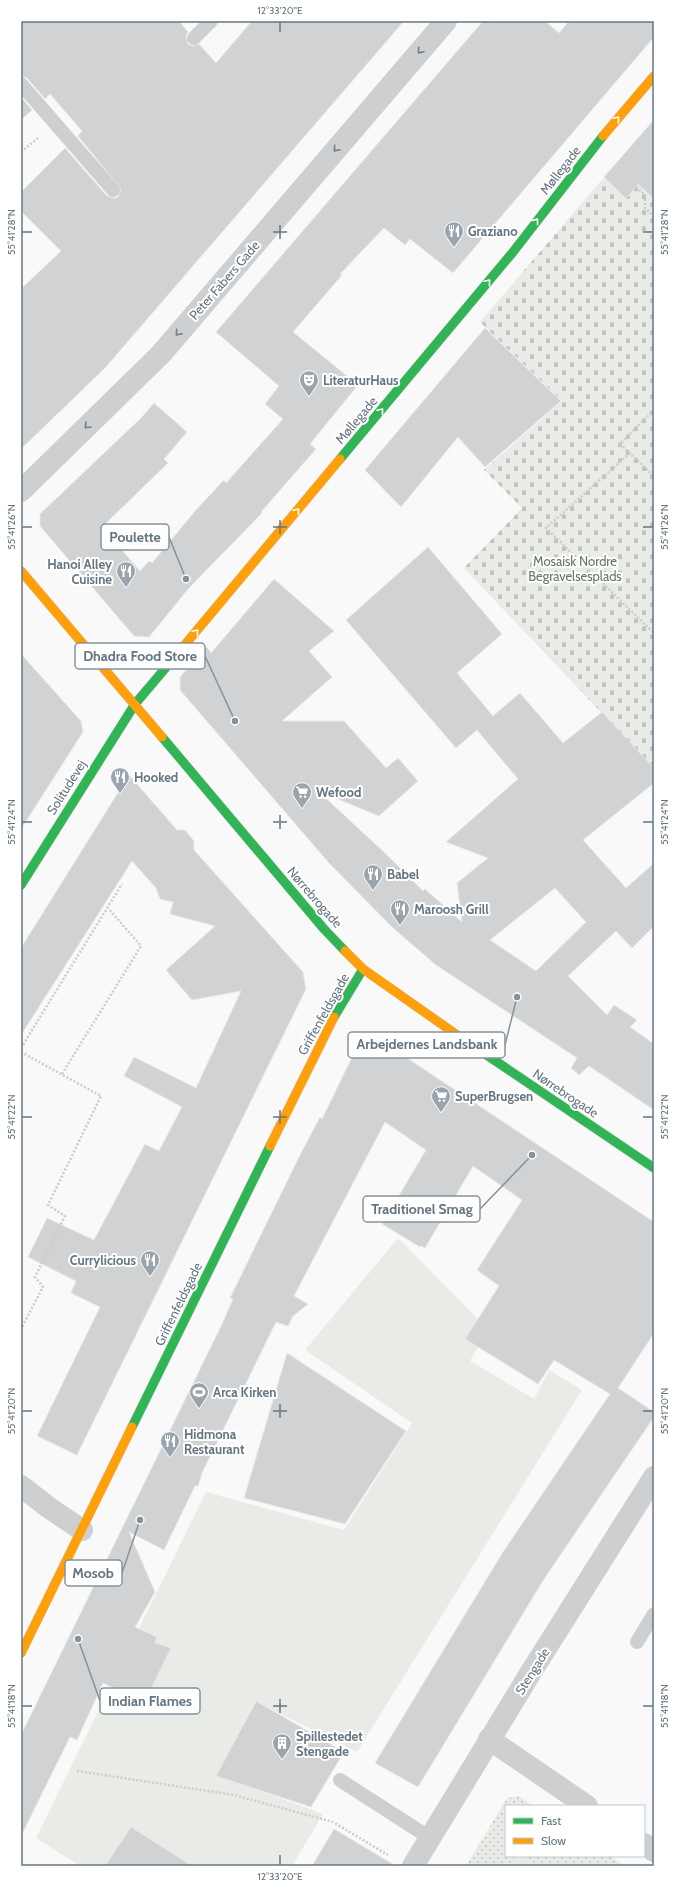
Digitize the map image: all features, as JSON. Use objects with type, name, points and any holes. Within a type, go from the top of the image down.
[{"type":"street","name":"Peter Fabers Gade","points":[[21,491],[161,354],[446,21]]},
{"type":"street","name":"Møllegade","points":[[135,704],[503,264],[594,146],[654,76]]},
{"type":"street","name":"Nørrebrogade","points":[[21,571],[135,704],[318,923],[363,969],[404,999],[654,1168]]},
{"type":"street","name":"Solitudevej","points":[[21,885],[135,704]]},
{"type":"street","name":"Griffenfeldsgade","points":[[21,1653],[341,1003],[363,969]]},
{"type":"street","name":"Stengade","points":[[413,1866],[489,1739],[654,1477]]},
{"type":"street","points":[[21,1486],[48,1507],[82,1530]]},
{"type":"street","points":[[489,1739],[586,1805]]},
{"type":"street","points":[[645,1845],[654,1851]]},
{"type":"lane","points":[[194,38],[211,21]]},
{"type":"lane","points":[[21,84],[113,190]]},
{"type":"lane","points":[[637,1642],[654,1614]]},
{"type":"lane","points":[[340,1780],[430,1838]]},
{"type":"path","points":[[636,187],[645,195],[645,208],[654,216]]},
{"type":"path","points":[[654,410],[620,444],[654,476]]},
{"type":"path","points":[[630,453],[546,528],[654,633]]},
{"type":"path","points":[[21,1048],[122,884]]},
{"type":"path","points":[[62,1074],[141,946],[108,908]]},
{"type":"path","points":[[21,1052],[102,1096],[48,1205],[66,1216],[35,1277],[43,1287],[21,1329]]},
{"type":"path","points":[[77,1771],[234,1795],[333,1822],[392,1858]]},
{"type":"green space","name":"Mosaisk Nordre Begravelsesplads","points":[[654,119],[654,768],[464,568],[522,508],[484,470],[562,401],[480,322]]},
{"type":"green space","points":[[398,1238],[488,1329],[470,1361],[534,1399],[549,1370],[582,1390],[357,1752],[255,1701],[217,1775],[323,1814],[292,1866],[80,1866],[36,1838],[206,1492],[344,1530],[412,1423],[305,1350]]},
{"type":"green space","points":[[519,1796],[532,1805],[505,1805],[505,1857],[612,1857],[625,1866],[466,1866],[507,1798]]},
{"type":"green space","points":[[515,1857],[526,1857],[540,1866],[510,1866]]},
{"type":"building","points":[[21,21],[179,21],[188,32],[186,36],[188,44],[192,46],[199,44],[216,63],[252,21],[404,21],[105,368],[21,449],[21,289],[61,251],[21,211],[21,192],[65,148],[107,196],[114,198],[118,197],[121,189],[78,136],[82,131],[50,94],[45,99],[27,78],[21,76]]},
{"type":"building","points":[[483,21],[545,21],[559,33],[569,21],[654,21],[654,37],[453,273],[410,239],[405,245],[384,228],[340,274],[342,275],[293,332],[358,385],[310,444],[316,449],[261,512],[262,513],[189,588],[149,637],[134,636],[40,526],[40,514],[142,417],[154,403],[187,432],[164,459],[168,463],[102,527],[140,571],[149,561],[152,563],[196,510],[224,480],[226,483],[283,419],[265,404],[279,386],[216,332]]},
{"type":"building","points":[[21,97],[32,110],[21,120]]},
{"type":"building","points":[[654,120],[654,199],[638,184],[626,199],[604,177]]},
{"type":"building","points":[[485,328],[561,401],[485,467],[458,437],[401,507],[365,470]]},
{"type":"building","points":[[428,547],[502,634],[457,673],[493,716],[520,693],[563,743],[602,712],[654,768],[654,783],[583,840],[626,888],[654,863],[654,926],[632,948],[616,931],[568,976],[607,1015],[614,1005],[637,1020],[630,1027],[654,1044],[654,1110],[589,1066],[579,1075],[571,1068],[577,1058],[436,965],[392,927],[329,863],[180,690],[180,677],[207,647],[211,653],[274,579],[334,631],[309,651],[332,677],[282,721],[344,721],[386,768],[398,758],[418,781],[379,816],[318,791],[387,855],[423,891],[425,889],[462,922],[457,883],[488,858],[446,842],[518,779],[477,730],[456,748],[346,620]],"holes":[[[555,888],[586,922],[536,971],[490,940]]]},
{"type":"building","points":[[21,654],[81,721],[83,732],[21,829]]},
{"type":"building","points":[[129,775],[177,830],[185,830],[194,841],[194,850],[303,972],[306,989],[77,1455],[37,1436],[100,1307],[71,1293],[76,1281],[28,1257],[47,1218],[94,1240],[145,1144],[159,1151],[182,1107],[124,1076],[134,1057],[196,1088],[241,991],[192,1000],[166,970],[215,926],[170,914],[173,902],[160,899],[156,888],[132,861],[21,1035],[21,948]]},
{"type":"building","points":[[374,1036],[654,1222],[654,1333],[618,1388],[654,1412],[654,1417],[544,1579],[418,1787],[375,1763],[503,1552],[610,1394],[554,1360],[538,1384],[465,1339],[499,1286],[477,1270],[522,1200],[473,1166],[425,1248],[420,1247],[382,1224],[426,1150],[385,1122],[294,1296],[308,1304],[293,1316],[288,1326],[276,1322],[202,1473],[198,1486],[195,1486],[164,1550],[129,1532],[155,1592],[135,1627],[157,1637],[155,1643],[171,1648],[144,1703],[103,1683],[77,1740],[70,1737],[21,1836],[21,1735],[223,1322],[233,1299],[230,1298],[301,1153],[320,1117],[322,1119],[362,1037]]},
{"type":"building","points":[[287,1353],[406,1431],[345,1524],[244,1498]]},
{"type":"building","name":"Spillestedet Stengade","points":[[256,1701],[344,1752],[311,1807],[216,1776]]},
{"type":"building","points":[[131,1827],[192,1866],[105,1866]]},
{"type":"building","points":[[334,1829],[396,1866],[312,1866]]},
{"type":"traffic: fast","points":[[340,459],[513,252],[603,136]]},
{"type":"traffic: fast","points":[[21,885],[135,704],[168,665]]},
{"type":"traffic: fast","points":[[162,737],[324,929],[345,951]]},
{"type":"traffic: fast","points":[[334,1017],[363,969]]},
{"type":"traffic: fast","points":[[457,1035],[654,1168]]},
{"type":"traffic: fast","points":[[132,1427],[270,1146]]},
{"type":"traffic: slow","points":[[603,136],[654,76]]},
{"type":"traffic: slow","points":[[168,665],[340,459]]},
{"type":"traffic: slow","points":[[21,571],[162,737]]},
{"type":"traffic: slow","points":[[345,951],[363,969],[457,1035]]},
{"type":"traffic: slow","points":[[270,1146],[334,1017]]},
{"type":"traffic: slow","points":[[21,1653],[132,1427]]},
{"type":"place","name":"Graziano","points":[[454,248]]},
{"type":"place","name":"LiteraturHaus","points":[[309,397]]},
{"type":"place","name":"Poulette","points":[[186,579]]},
{"type":"place","name":"Hanoi Alley Cuisine","points":[[126,588]]},
{"type":"place","name":"Dhadra Food Store","points":[[235,721]]},
{"type":"place","name":"Hooked","points":[[120,794]]},
{"type":"place","name":"Wefood","points":[[302,809]]},
{"type":"place","name":"Babel","points":[[373,891]]},
{"type":"place","name":"Maroosh Grill","points":[[400,926]]},
{"type":"place","name":"Arbejdernes Landsbank","points":[[517,997]]},
{"type":"place","name":"SuperBrugsen","points":[[441,1113]]},
{"type":"place","name":"Traditionel Smag","points":[[532,1155]]},
{"type":"place","name":"Currylicious","points":[[150,1277]]},
{"type":"place","name":"Arca Kirken","points":[[199,1409]]},
{"type":"place","name":"Hidmona Restaurant","points":[[170,1458]]},
{"type":"place","name":"Mosob","points":[[140,1520]]},
{"type":"place","name":"Indian Flames","points":[[78,1639]]},
{"type":"place","name":"Spillestedet Stengade","points":[[282,1760]]}]
